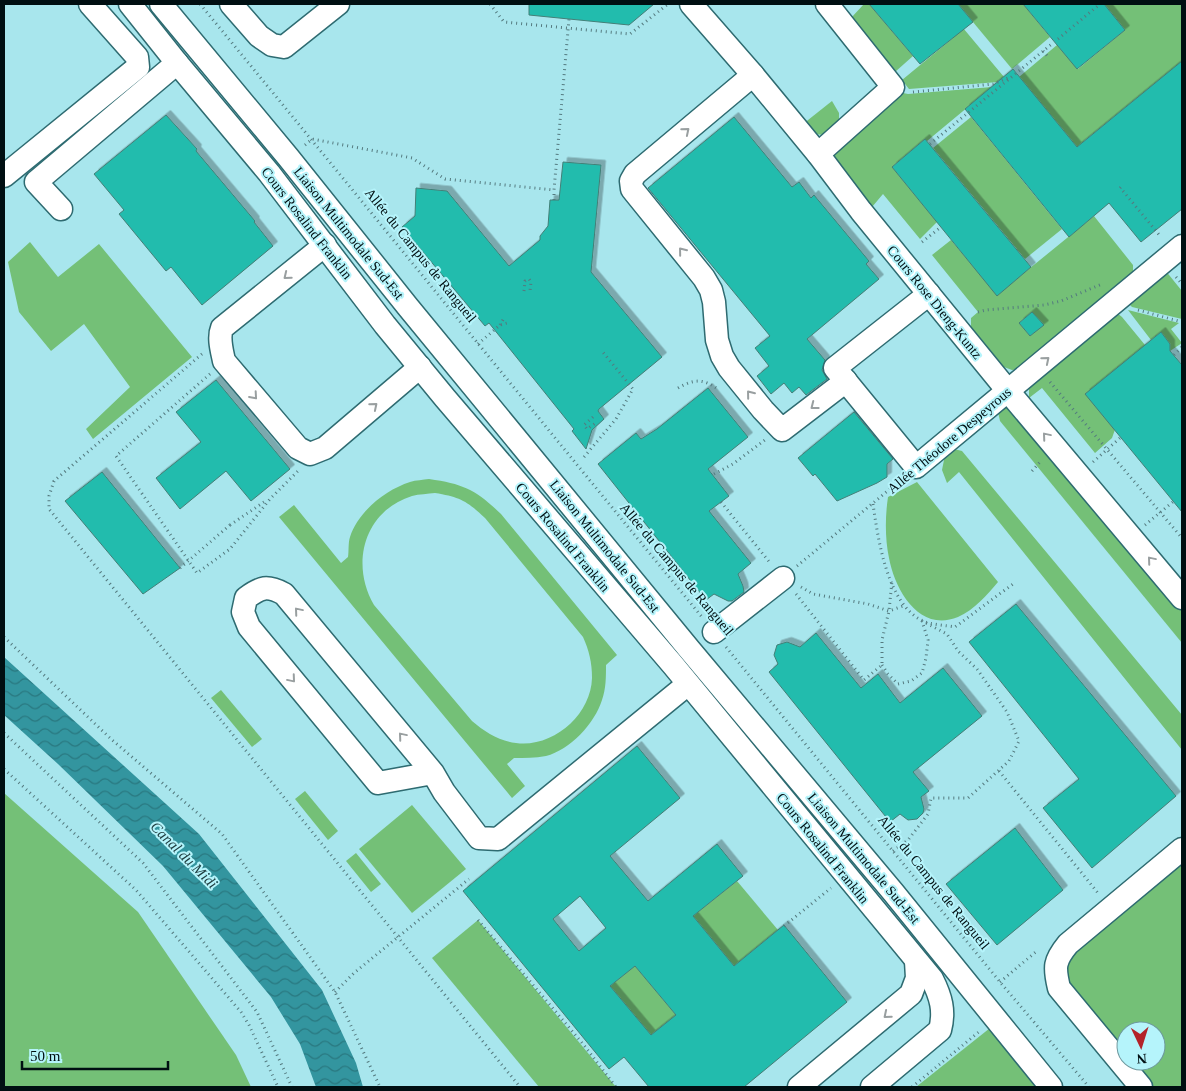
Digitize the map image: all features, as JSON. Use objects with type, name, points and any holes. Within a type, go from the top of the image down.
[{"type":"street","points":[[4,176],[138,67],[137,57],[90,4]]},
{"type":"street","name":"Liaison Multimodale Sud-Est","points":[[161,4],[288,157],[408,307],[689,650],[893,892],[1051,1087]]},
{"type":"street","points":[[231,4],[259,36],[272,45],[284,47],[338,4]]},
{"type":"street","name":"Cours Rose Dieng-Kuntz","points":[[690,4],[753,74],[818,154],[861,211],[1008,391],[1182,598]]},
{"type":"street","points":[[818,154],[893,88],[827,4]]},
{"type":"street","name":"Cours Rosalind Franklin","points":[[134,9],[269,173],[420,367],[688,684],[932,980],[941,996],[944,1017],[940,1030]]},
{"type":"street","points":[[61,209],[36,182],[178,63]]},
{"type":"street","points":[[753,74],[635,174],[631,181],[632,189],[704,278],[711,290],[714,302],[717,340],[722,356],[729,368],[763,410],[782,430],[846,381]]},
{"type":"street","name":"Allée Théodore Despeyrous","points":[[916,467],[1037,367],[1108,294],[1173,243]]},
{"type":"street","points":[[324,245],[222,328],[220,332],[224,361],[298,448],[310,454],[325,448],[420,367]]},
{"type":"street","points":[[916,467],[836,368],[929,294]]},
{"type":"street","points":[[714,632],[783,578]]},
{"type":"street","points":[[433,773],[378,783],[249,627],[243,612],[246,598],[258,589],[272,588],[284,594],[433,773],[444,792],[479,838],[498,839],[688,684]]},
{"type":"street","points":[[1141,1087],[1059,988],[1056,974],[1057,957],[1068,944],[1182,849]]},
{"type":"street","points":[[799,1087],[911,994],[917,978],[916,961]]},
{"type":"street","points":[[872,1087],[940,1030],[932,1010],[911,994]]},
{"type":"path","name":"Allée du Campus de Rangueil","points":[[200,4],[1089,1087]]},
{"type":"path","points":[[490,4],[504,22],[630,34],[668,4]]},
{"type":"path","points":[[1058,39],[1100,4]]},
{"type":"path","points":[[554,200],[569,19]]},
{"type":"path","points":[[930,144],[1053,43]]},
{"type":"path","points":[[1042,51],[1049,58]]},
{"type":"path","points":[[893,88],[909,92],[993,84],[1011,77]]},
{"type":"path","points":[[298,150],[312,140],[412,158],[445,179],[554,190]]},
{"type":"path","points":[[1121,189],[1173,243]]},
{"type":"path","points":[[922,242],[940,227]]},
{"type":"path","points":[[524,291],[525,281],[529,279],[531,282],[530,291]]},
{"type":"path","points":[[978,312],[1108,294],[1182,322]]},
{"type":"path","points":[[478,344],[500,325],[504,318]]},
{"type":"path","points":[[500,325],[507,323]]},
{"type":"path","points":[[1174,355],[1182,347]]},
{"type":"path","points":[[584,457],[616,419],[633,389],[602,351]]},
{"type":"path","points":[[204,353],[54,482],[49,496],[49,509],[520,1087]]},
{"type":"path","points":[[1037,367],[1182,538]]},
{"type":"path","points":[[213,372],[116,456],[197,573],[230,549],[270,499],[298,471]]},
{"type":"path","points":[[678,388],[692,381],[704,381],[722,393]]},
{"type":"path","points":[[593,417],[584,425],[587,429],[597,422]]},
{"type":"path","points":[[714,474],[733,464],[770,436]]},
{"type":"path","points":[[1078,474],[1121,437]]},
{"type":"path","name":"Allée Théodore Despeyrous","points":[[783,578],[916,467]]},
{"type":"path","points":[[180,568],[230,525],[270,499]]},
{"type":"path","points":[[1131,537],[1174,501]]},
{"type":"path","points":[[873,503],[878,542],[903,606],[922,621],[947,634],[958,651],[977,669],[1007,712],[1019,741],[1009,761],[968,798],[931,798],[928,814],[908,840],[893,850]]},
{"type":"path","points":[[783,578],[813,594],[868,604],[889,611],[903,606]]},
{"type":"path","points":[[892,581],[889,611],[882,640],[882,665],[898,684],[911,682],[922,673],[928,640],[922,621]]},
{"type":"path","points":[[922,621],[955,627],[1013,584]]},
{"type":"path","points":[[4,637],[111,739],[222,834],[335,992],[380,1087]]},
{"type":"path","points":[[864,680],[882,665]]},
{"type":"path","points":[[4,733],[144,863],[257,1012],[292,1087]]},
{"type":"path","points":[[4,769],[136,890],[241,1012],[250,1025],[278,1087]]},
{"type":"path","points":[[998,771],[1102,897]]},
{"type":"path","points":[[335,992],[354,973],[469,879]]},
{"type":"path","points":[[784,926],[835,884]]},
{"type":"path","points":[[478,920],[583,1044],[616,1087]]},
{"type":"path","points":[[912,1087],[987,1026]]},
{"type":"green space","points":[[864,4],[869,4],[913,56],[895,72],[851,18]]},
{"type":"green space","points":[[925,4],[943,4],[1004,77],[998,82],[909,89],[902,80],[953,38]]},
{"type":"green space","points":[[958,4],[1023,4],[1050,37],[1012,69]]},
{"type":"green space","points":[[1106,4],[1181,4],[1182,6],[1182,66],[1180,63],[1084,141],[1118,182],[1111,188],[1019,77],[1057,45],[1078,69],[1125,30]]},
{"type":"green space","points":[[992,87],[927,141],[925,139],[892,167],[937,222],[920,239],[883,194],[872,207],[834,159],[834,154],[838,147],[903,93]]},
{"type":"green space","points":[[832,101],[839,113],[839,123],[825,135],[813,134],[803,124]]},
{"type":"green space","points":[[971,117],[1062,229],[1025,259],[933,148]]},
{"type":"green space","points":[[1094,216],[1133,265],[1133,274],[1117,285],[1021,369],[1012,370],[1004,367],[971,327],[971,318],[978,312],[932,255],[951,240],[997,295]],"holes":[[[1032,312],[1043,325],[1030,336],[1019,323]]]},
{"type":"green space","points":[[30,242],[58,277],[99,244],[192,357],[93,439],[86,429],[130,387],[84,324],[51,351],[19,312],[8,262]]},
{"type":"green space","points":[[1165,270],[1182,291],[1182,319],[1132,307],[1127,302]]},
{"type":"green space","points":[[1128,310],[1179,323],[1171,329],[1182,343],[1170,351],[1170,344],[1161,332],[1151,340]]},
{"type":"green space","points":[[1117,313],[1145,345],[1112,438],[1095,453],[1042,388],[1029,398],[1029,389],[1032,382]]},
{"type":"green space","points":[[1006,404],[1182,608],[1182,643],[1000,421],[998,412]]},
{"type":"green space","points":[[954,449],[962,451],[1182,715],[1182,750],[959,472],[947,483],[942,470],[945,455]]},
{"type":"green space","points":[[429,479],[452,483],[469,489],[501,514],[617,655],[606,665],[605,687],[599,709],[588,726],[572,742],[555,753],[542,757],[514,758],[507,764],[525,786],[512,798],[279,517],[294,505],[341,563],[348,557],[349,539],[354,528],[359,519],[374,503],[391,490],[412,481]],"holes":[[[435,493],[463,501],[485,518],[583,637],[591,662],[592,678],[590,692],[585,704],[568,726],[543,740],[530,743],[510,742],[492,735],[472,721],[374,605],[367,589],[363,573],[363,556],[366,541],[373,526],[382,514],[396,503],[412,496]]]},
{"type":"green space","points":[[917,482],[998,582],[975,606],[958,617],[944,620],[932,619],[921,614],[911,606],[903,595],[892,570],[886,536],[888,497]]},
{"type":"green space","points":[[221,690],[262,739],[252,747],[211,698]]},
{"type":"green space","points":[[305,791],[338,831],[328,840],[295,799]]},
{"type":"green space","points":[[4,793],[138,912],[236,1055],[251,1087],[4,1087]]},
{"type":"green space","points":[[412,805],[466,869],[412,913],[359,849]]},
{"type":"green space","points":[[356,853],[381,884],[371,892],[346,861]]},
{"type":"green space","points":[[1182,858],[1182,1087],[1154,1087],[1141,1071],[1166,1071],[1166,1021],[1116,1021],[1116,1041],[1069,986],[1067,975],[1068,962],[1075,947]]},
{"type":"green space","points":[[737,881],[778,930],[734,966],[693,916]]},
{"type":"green space","points":[[478,920],[616,1087],[539,1087],[432,958]]},
{"type":"green space","points":[[635,966],[676,1015],[651,1035],[610,986]]},
{"type":"green space","points":[[990,1028],[1038,1087],[916,1087]]},
{"type":"water","name":"Canal du Midi","points":[[4,657],[199,834],[322,990],[356,1063],[363,1087],[316,1087],[300,1044],[271,997],[163,866],[58,764],[4,715]]},
{"type":"building","points":[[529,4],[654,4],[629,25],[529,15]]},
{"type":"building","points":[[869,4],[958,4],[973,22],[920,64]]},
{"type":"building","points":[[1023,4],[1104,4],[1125,30],[1077,69]]},
{"type":"building","points":[[1182,61],[1182,209],[1141,242],[1109,203],[1069,237],[965,109],[1013,69],[1077,147]]},
{"type":"building","points":[[166,115],[197,149],[196,151],[255,221],[273,246],[202,305],[171,267],[166,271],[119,214],[124,210],[94,174]]},
{"type":"building","points":[[734,117],[792,187],[799,182],[811,198],[814,195],[869,261],[866,264],[879,279],[807,339],[825,360],[822,370],[827,379],[806,395],[799,387],[792,393],[784,383],[771,394],[757,376],[769,366],[755,348],[770,336],[648,188]]},
{"type":"building","points":[[925,139],[1031,267],[997,296],[892,167]]},
{"type":"building","points":[[563,162],[601,165],[591,272],[662,357],[599,409],[598,411],[604,419],[592,430],[586,449],[572,431],[574,429],[489,323],[485,326],[402,227],[415,216],[416,188],[447,191],[509,266],[540,240],[540,236],[548,226],[550,200],[559,200]]},
{"type":"building","points":[[1032,312],[1044,325],[1030,336],[1019,323]]},
{"type":"building","points":[[1161,332],[1170,344],[1170,351],[1182,365],[1182,512],[1085,394]]},
{"type":"building","points":[[216,380],[290,469],[251,501],[226,471],[180,509],[156,478],[201,442],[176,412]]},
{"type":"building","points":[[708,388],[748,437],[708,469],[729,496],[709,511],[751,563],[738,574],[744,592],[732,601],[714,594],[706,600],[598,464],[636,433],[641,439],[657,429]]},
{"type":"building","points":[[854,412],[893,459],[887,464],[887,477],[837,501],[815,474],[813,476],[798,458]]},
{"type":"building","points":[[102,472],[180,568],[143,594],[65,501]]},
{"type":"building","points":[[1016,604],[1176,796],[1092,868],[1043,808],[1079,779],[969,642]]},
{"type":"building","points":[[816,633],[861,688],[878,674],[900,703],[943,668],[982,716],[913,772],[929,791],[921,797],[924,809],[917,819],[908,820],[900,814],[890,822],[769,672],[778,664],[774,655],[777,645],[787,642],[800,647]]},
{"type":"building","points":[[637,746],[680,798],[610,856],[648,901],[717,844],[743,876],[693,916],[734,966],[784,925],[847,1002],[744,1087],[649,1087],[624,1057],[609,1069],[463,891]],"holes":[[[580,896],[606,928],[579,951],[553,919]],[[635,966],[676,1015],[651,1035],[610,986]]]},
{"type":"building","points":[[1015,828],[1063,890],[997,945],[946,884]]}]
